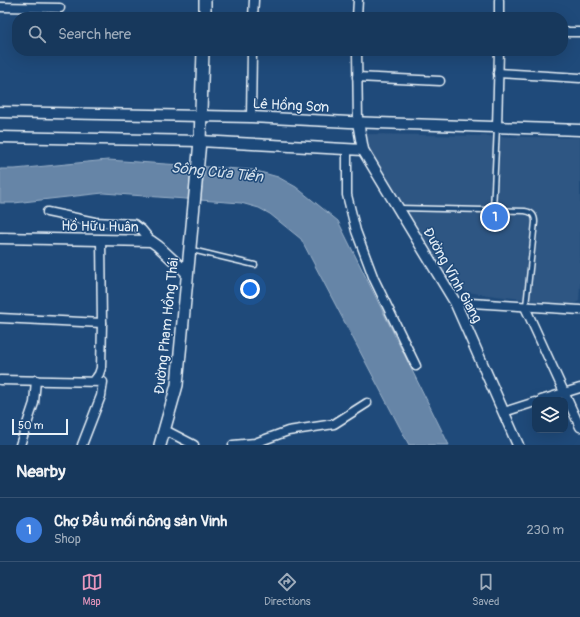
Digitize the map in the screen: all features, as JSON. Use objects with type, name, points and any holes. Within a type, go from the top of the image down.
[{"type":"main road","points":[[205,0],[205,12]]},
{"type":"main road","points":[[200,140],[203,56]]},
{"type":"main road","name":"Đường Phạm Hồng Thái","points":[[160,445],[177,385],[192,208],[200,140]]},
{"type":"street","points":[[253,12],[254,0]]},
{"type":"street","points":[[357,12],[358,0]]},
{"type":"street","points":[[499,12],[500,0]]},
{"type":"street","points":[[0,7],[60,8]]},
{"type":"street","points":[[568,32],[580,32]]},
{"type":"street","points":[[251,117],[252,56]]},
{"type":"street","points":[[357,56],[358,122]]},
{"type":"street","points":[[497,127],[499,56]]},
{"type":"street","points":[[498,73],[580,78]]},
{"type":"street","points":[[357,77],[440,81]]},
{"type":"street","name":"Lê Hồng Sơn","points":[[0,112],[251,117],[580,130]]},
{"type":"street","name":"Đường Vĩnh Giang","points":[[358,122],[363,150],[455,302],[518,445]]},
{"type":"street","points":[[0,137],[200,140],[363,150]]},
{"type":"street","points":[[347,148],[347,195],[356,231],[374,279],[416,366]]},
{"type":"street","points":[[47,212],[95,222],[134,224],[142,230],[151,241]]},
{"type":"street","name":"Hồ Hữu Huân","points":[[0,238],[151,241],[187,273]]},
{"type":"street","points":[[94,381],[101,368],[101,240]]},
{"type":"street","points":[[455,302],[580,310]]},
{"type":"street","points":[[526,307],[580,428]]},
{"type":"street","points":[[0,318],[102,323]]},
{"type":"street","points":[[0,380],[103,382],[101,396],[82,445]]},
{"type":"street","points":[[20,445],[34,403],[36,380]]},
{"type":"street","points":[[551,397],[580,388]]},
{"type":"street","points":[[233,445],[255,443],[288,431],[334,424],[367,403]]},
{"type":"street","points":[[504,412],[532,403]]},
{"type":"street","points":[[165,430],[194,445]]},
{"type":"lane","points":[[493,210],[497,127]]},
{"type":"lane","points":[[399,208],[493,210],[531,213],[535,222],[526,307]]},
{"type":"lane","points":[[189,249],[255,264]]},
{"type":"shaded area","points":[[366,134],[580,138],[579,301],[573,305],[457,290],[453,286],[369,149]]},
{"type":"water","name":"Sông Cửa Tiền","points":[[108,160],[253,170],[278,177],[296,187],[338,221],[449,445],[409,445],[301,239],[270,214],[259,208],[241,203],[103,193],[14,203],[0,203],[0,169],[15,169]]},
{"type":"place","name":"Chợ Đầu mối nông sản Vinh","points":[[495,217]]}]
